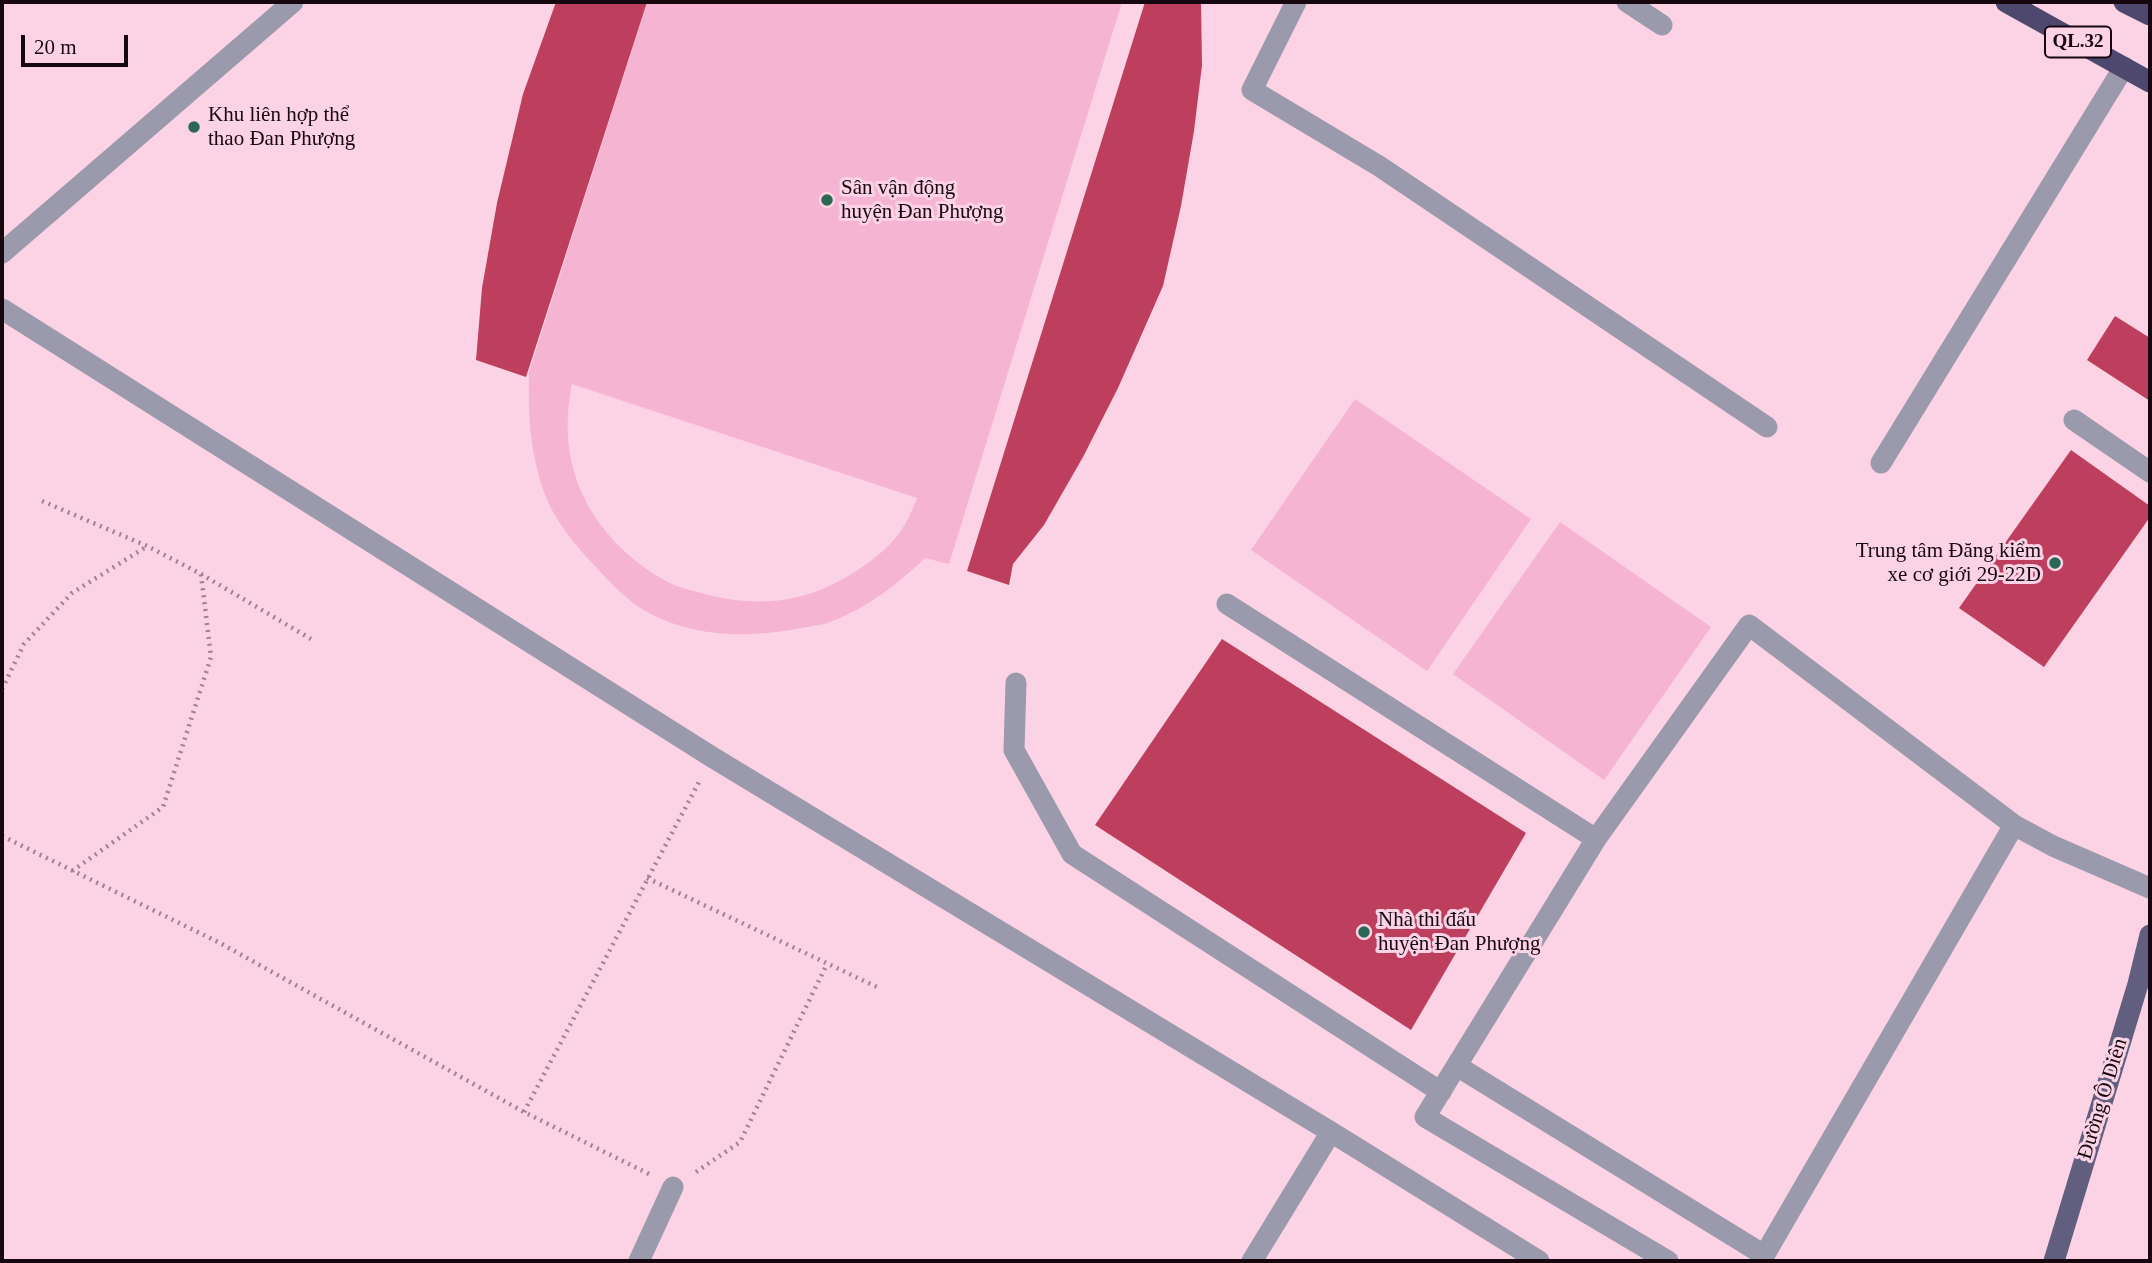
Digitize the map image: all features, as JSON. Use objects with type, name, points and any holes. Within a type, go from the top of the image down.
[{"type":"highway","name":"QL.32","points":[[2006,2],[2150,82]]},
{"type":"highway","name":"QL.32","points":[[2124,2],[2150,15]]},
{"type":"main road","name":"Đường Ô Diên","points":[[2054,1261],[2138,984],[2150,935]]},
{"type":"street","points":[[2,253],[293,2]]},
{"type":"street","points":[[1296,2],[1252,90],[1379,166],[1767,427]]},
{"type":"street","points":[[1626,2],[1662,25]]},
{"type":"street","points":[[1881,463],[2124,67]]},
{"type":"street","points":[[2,309],[712,757],[1539,1261]]},
{"type":"street","points":[[2074,420],[2150,472]]},
{"type":"street","points":[[1227,604],[1596,839]]},
{"type":"street","points":[[1668,1261],[1425,1117],[1596,839],[1749,625],[2014,825],[2053,846],[2150,888]]},
{"type":"street","points":[[1016,683],[1014,750],[1072,855],[1441,1092]]},
{"type":"street","points":[[1457,1066],[1763,1258],[2014,825]]},
{"type":"street","points":[[1252,1261],[1331,1132]]},
{"type":"street","points":[[639,1261],[673,1187]]},
{"type":"path","points":[[42,501],[147,546],[201,574],[311,639]]},
{"type":"path","points":[[2,689],[24,644],[72,593],[147,546]]},
{"type":"path","points":[[72,871],[163,807],[211,657],[201,574]]},
{"type":"path","points":[[524,1112],[712,757]]},
{"type":"path","points":[[2,836],[220,943],[524,1112],[673,1187],[740,1142],[827,964]]},
{"type":"path","points":[[647,878],[879,988]]},
{"type":"shaded area","points":[[647,2],[1122,2],[949,564],[925,558],[870,602],[846,615],[818,625],[763,633],[723,634],[665,621],[640,608],[619,591],[580,550],[553,512],[539,477],[533,447],[529,372]],"holes":[[[572,384],[917,498],[903,527],[885,549],[850,575],[810,594],[776,601],[741,601],[678,586],[653,573],[622,549],[593,513],[582,493],[570,452],[568,408]]]},
{"type":"shaded area","points":[[1355,399],[1531,519],[1427,671],[1251,550]]},
{"type":"shaded area","points":[[1560,522],[1711,627],[1604,780],[1453,674]]},
{"type":"building","points":[[556,2],[647,2],[526,377],[476,360],[482,288],[497,203],[523,94]]},
{"type":"building","points":[[1145,2],[1201,2],[1202,65],[1194,131],[1163,286],[1118,388],[1083,457],[1044,525],[1013,564],[1009,585],[967,571]]},
{"type":"building","points":[[2115,316],[2150,338],[2150,401],[2087,360]]},
{"type":"building","name":"Trung tâm Đăng kiểm xe cơ giới 29-22D","points":[[2071,450],[2150,506],[2150,517],[2044,667],[1959,608]]},
{"type":"building","name":"Nhà thi đấu huyện Đan Phượng","points":[[1222,639],[1526,833],[1411,1030],[1095,825]]},
{"type":"place","name":"Khu liên hợp thể thao Đan Phượng","points":[[194,127]]},
{"type":"place","name":"Sân vận động huyện Đan Phượng","points":[[827,200]]},
{"type":"place","name":"Trung tâm Đăng kiểm xe cơ giới 29-22D","points":[[2055,563]]},
{"type":"place","name":"Nhà thi đấu huyện Đan Phượng","points":[[1364,932]]}]
